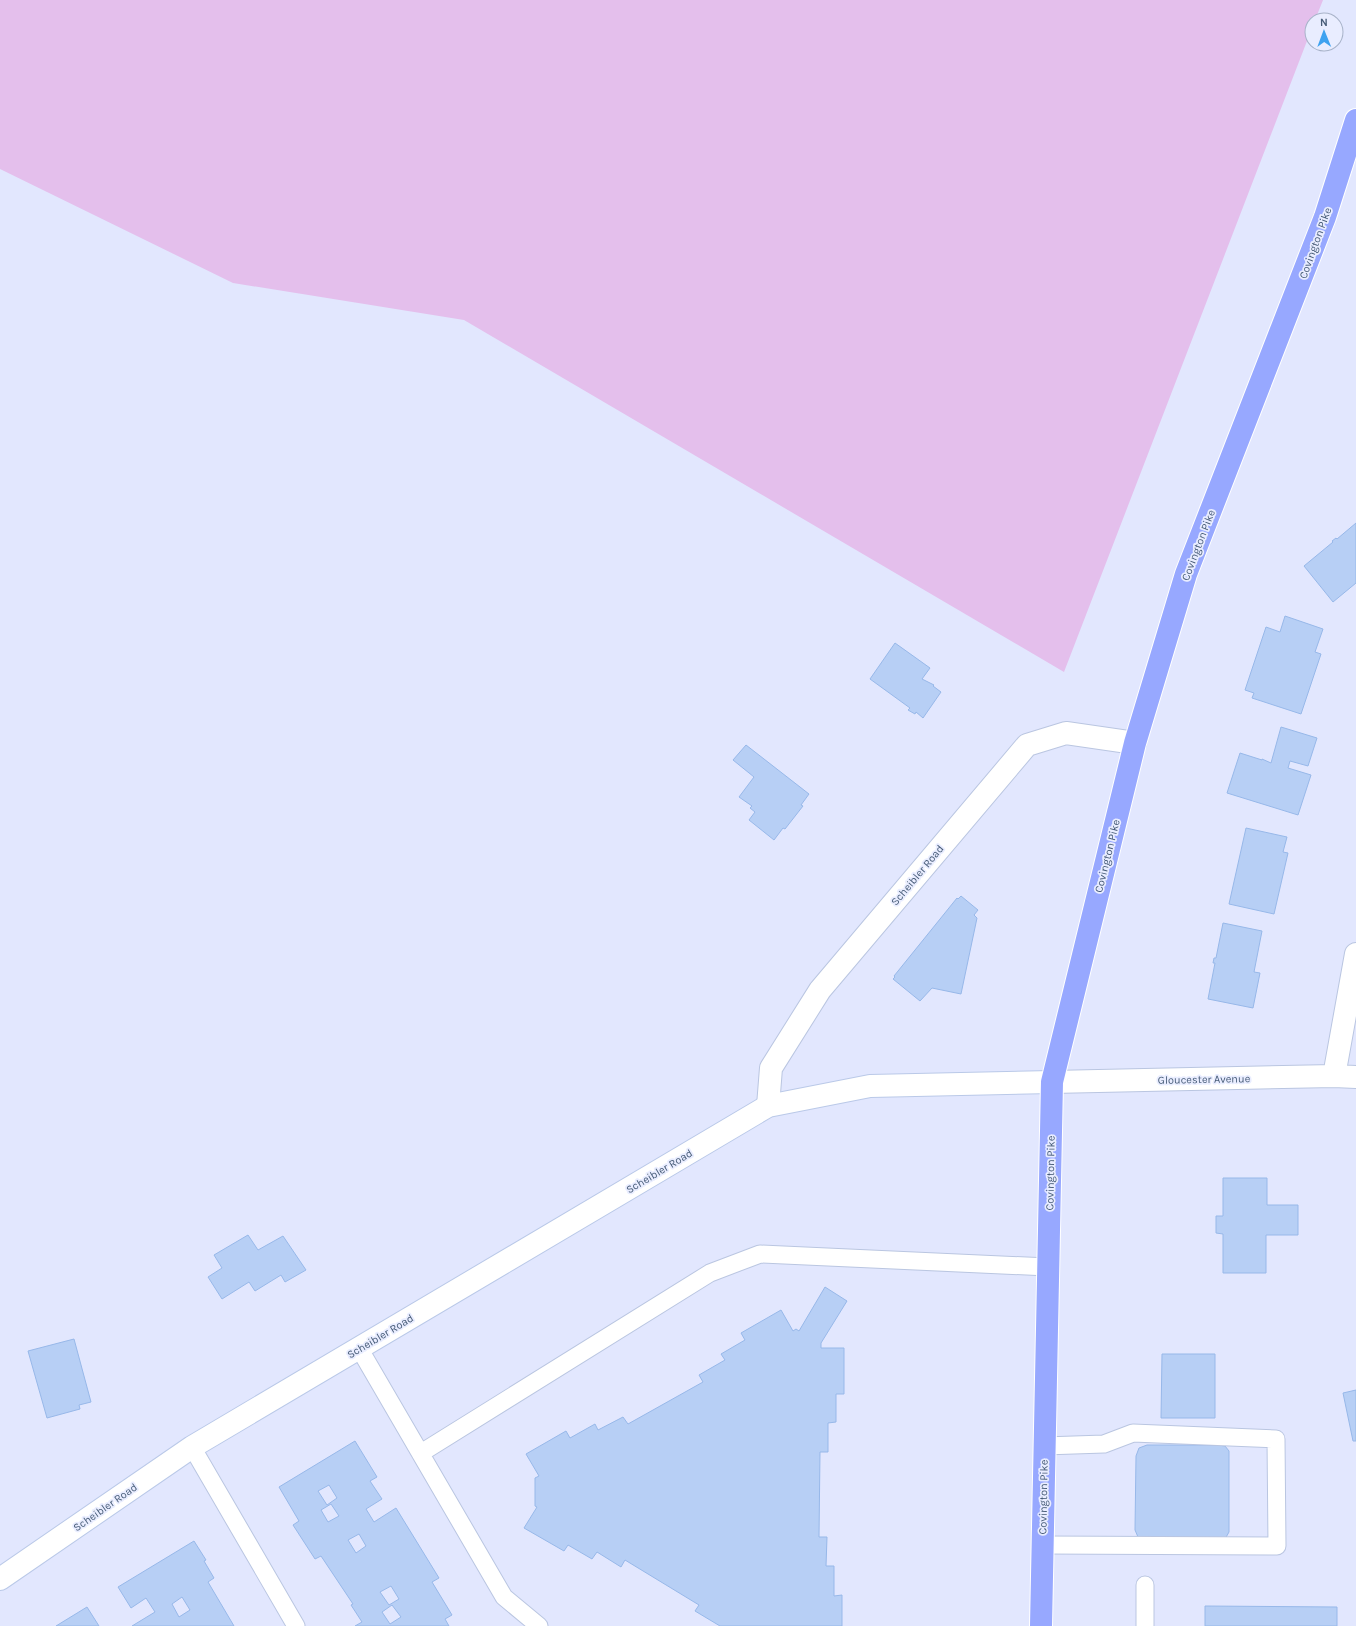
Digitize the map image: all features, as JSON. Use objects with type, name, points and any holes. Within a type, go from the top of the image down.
[{"type":"main road","name":"Covington Pike","points":[[1041,1626],[1052,1082],[1135,743],[1186,574],[1325,217],[1356,120]]},
{"type":"street","name":"Scheibler Road","points":[[768,1106],[771,1068],[820,990],[1027,745],[1066,733],[1135,743]]},
{"type":"street","points":[[1334,1076],[1356,954]]},
{"type":"street","name":"Gloucester Avenue","points":[[1052,1082],[1334,1076],[1356,1077]]},
{"type":"street","name":"Scheibler Road","points":[[0,1579],[192,1447],[768,1106],[870,1086],[1052,1082]]},
{"type":"lane","points":[[421,1453],[710,1273],[760,1254],[1048,1267]]},
{"type":"lane","points":[[359,1348],[504,1597],[539,1626]]},
{"type":"lane","points":[[1042,1545],[1277,1546],[1276,1439],[1133,1433],[1104,1444],[1044,1446]]},
{"type":"lane","points":[[192,1447],[296,1626]]},
{"type":"lane","points":[[1145,1626],[1146,1585]]},
{"type":"shaded area","points":[[0,0],[1323,0],[1318,12],[1304,12],[1304,49],[1064,672],[464,320],[233,283],[0,169]]},
{"type":"building","points":[[1356,523],[1356,583],[1333,602],[1304,566],[1333,542],[1332,541],[1336,538],[1337,539]]},
{"type":"building","points":[[1285,616],[1323,629],[1315,652],[1321,654],[1301,714],[1252,698],[1254,693],[1245,690],[1266,627],[1280,632]]},
{"type":"building","points":[[895,643],[930,668],[922,679],[934,685],[933,686],[941,692],[923,718],[916,712],[915,714],[908,710],[910,708],[870,679]]},
{"type":"building","points":[[1281,727],[1317,738],[1308,766],[1290,761],[1288,768],[1311,775],[1298,815],[1227,793],[1240,753],[1271,763]]},
{"type":"building","points":[[746,745],[809,794],[801,805],[803,806],[785,829],[783,828],[774,840],[749,820],[755,812],[750,808],[752,806],[739,797],[754,777],[733,760]]},
{"type":"building","points":[[1246,828],[1287,837],[1283,852],[1288,853],[1274,914],[1229,904]]},
{"type":"building","points":[[961,896],[978,910],[974,915],[977,918],[961,994],[932,988],[920,1001],[893,979],[895,977],[894,976],[957,898],[958,899]]},
{"type":"building","points":[[1223,923],[1262,931],[1254,972],[1260,973],[1253,1008],[1208,999],[1215,963],[1213,963],[1214,958],[1216,958]]},
{"type":"building","points":[[1223,1178],[1267,1178],[1267,1205],[1298,1205],[1298,1235],[1266,1235],[1266,1273],[1223,1273],[1223,1234],[1216,1233],[1216,1216],[1223,1216]]},
{"type":"building","points":[[248,1235],[258,1250],[283,1236],[306,1270],[285,1282],[281,1275],[255,1291],[249,1282],[222,1299],[208,1277],[222,1268],[214,1255]]},
{"type":"building","points":[[825,1287],[847,1301],[821,1343],[821,1348],[844,1348],[844,1394],[836,1394],[836,1422],[828,1423],[828,1452],[820,1452],[819,1537],[827,1537],[826,1566],[834,1566],[834,1596],[842,1595],[842,1626],[720,1626],[695,1611],[699,1605],[625,1560],[621,1567],[597,1552],[592,1559],[568,1545],[564,1551],[524,1528],[537,1507],[535,1506],[535,1478],[539,1476],[526,1454],[566,1431],[570,1438],[595,1424],[598,1430],[623,1417],[628,1424],[703,1382],[699,1375],[725,1360],[721,1354],[745,1340],[741,1333],[781,1310],[793,1331],[796,1329],[799,1331]]},
{"type":"building","points":[[74,1339],[91,1402],[79,1405],[80,1409],[47,1418],[28,1351]]},
{"type":"building","points":[[1162,1354],[1215,1354],[1215,1418],[1161,1418]]},
{"type":"building","points":[[1356,1390],[1356,1441],[1353,1441],[1343,1393]]},
{"type":"building","points":[[355,1441],[377,1477],[370,1481],[382,1499],[366,1509],[374,1522],[396,1508],[439,1578],[432,1582],[452,1615],[445,1619],[449,1626],[355,1626],[362,1622],[351,1605],[353,1604],[321,1556],[315,1559],[293,1525],[299,1521],[279,1487]],"holes":[[[329,1485],[337,1498],[327,1505],[318,1491]],[[331,1504],[339,1516],[328,1522],[321,1510]],[[359,1534],[366,1546],[356,1553],[348,1540]],[[391,1586],[399,1599],[389,1605],[380,1592]],[[392,1605],[401,1617],[390,1624],[382,1612]]]},
{"type":"building","points":[[1147,1445],[1225,1446],[1229,1451],[1229,1532],[1225,1539],[1138,1537],[1135,1530],[1136,1456],[1139,1448]]},
{"type":"building","points":[[194,1541],[206,1560],[204,1561],[214,1578],[208,1582],[234,1626],[132,1626],[155,1612],[146,1598],[131,1608],[118,1587]],"holes":[[[182,1597],[190,1610],[179,1617],[172,1604]]]},
{"type":"building","points":[[1205,1606],[1337,1607],[1337,1626],[1205,1626]]},
{"type":"building","points":[[87,1607],[99,1626],[56,1626]]}]
